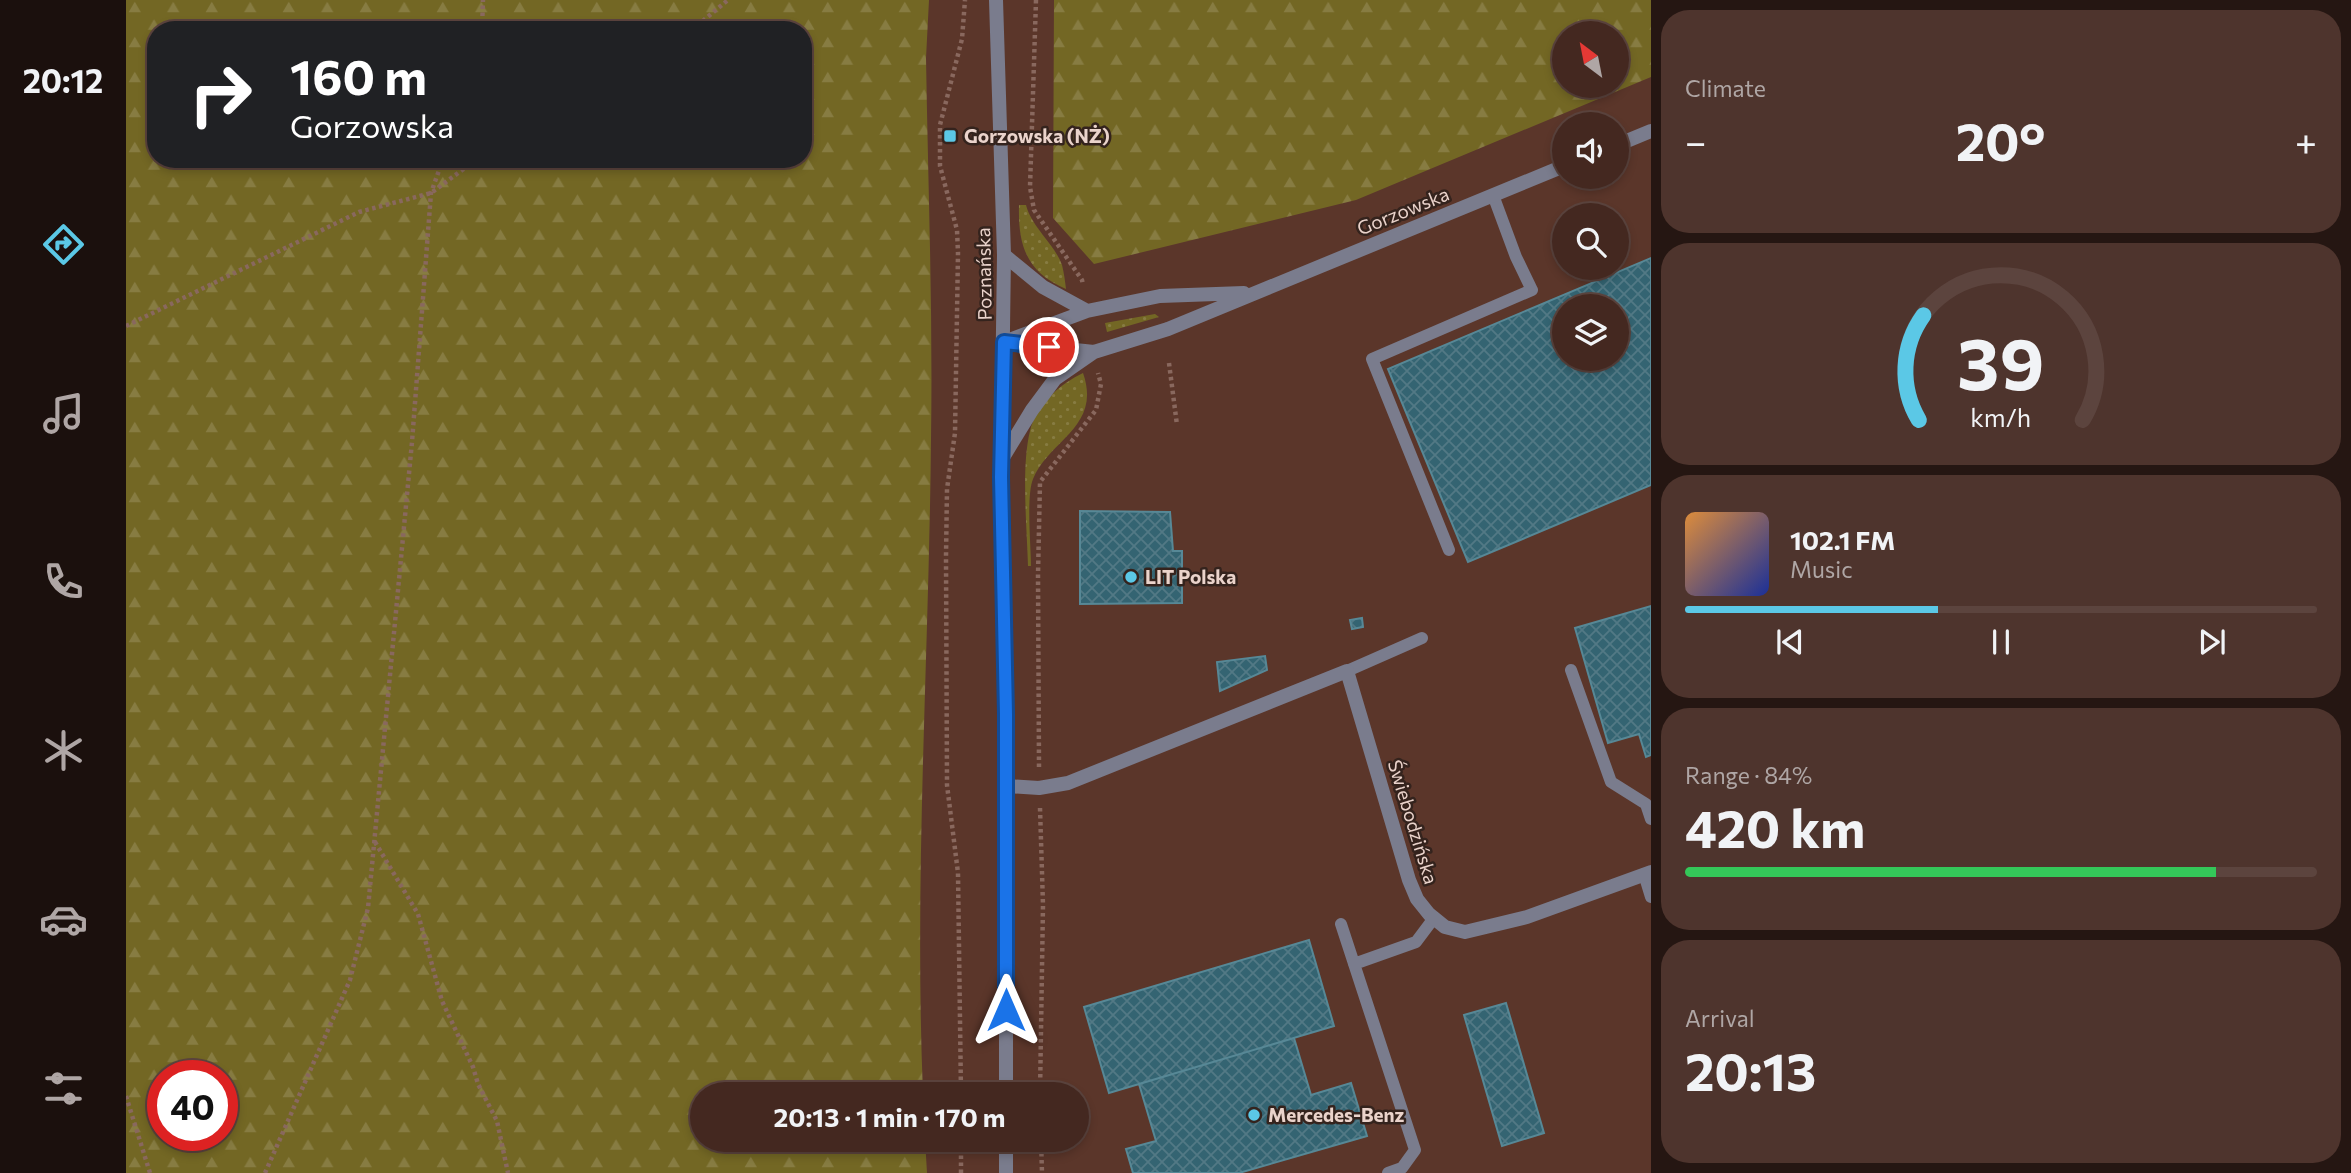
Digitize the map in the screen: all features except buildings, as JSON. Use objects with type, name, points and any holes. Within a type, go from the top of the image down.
[{"type":"street","name":"Poznańska","points":[[996,0],[1004,255],[1002,459],[1006,1082]]},
{"type":"street","points":[[1629,140],[1651,131]]},
{"type":"street","name":"Gorzowska","points":[[1002,459],[1031,410],[1055,379],[1094,352],[1168,329],[1552,171]]},
{"type":"street","points":[[1004,255],[1042,287],[1087,311]]},
{"type":"street","name":"Gorzowska","points":[[1004,342],[1087,311],[1160,296],[1255,292]]},
{"type":"street","name":"Gorzowska","points":[[1004,342],[1094,352]]},
{"type":"street","points":[[1006,786],[1039,788],[1068,783],[1348,671]]},
{"type":"street","name":"Świebodzińska","points":[[1348,671],[1409,880],[1417,899],[1445,927],[1465,932],[1527,918],[1648,873]]},
{"type":"street","points":[[1006,1152],[1006,1173]]},
{"type":"lane","points":[[1449,550],[1372,359],[1532,290],[1493,195]]},
{"type":"lane","points":[[1348,671],[1422,638]]},
{"type":"lane","points":[[1571,670],[1611,782],[1648,803],[1651,819]]},
{"type":"lane","points":[[1648,873],[1651,897]]},
{"type":"lane","points":[[1354,964],[1416,942],[1434,918]]},
{"type":"lane","points":[[1341,924],[1415,1150],[1402,1168],[1388,1173]]},
{"type":"path","points":[[482,21],[483,0]]},
{"type":"path","points":[[703,21],[728,0]]},
{"type":"path","points":[[961,1082],[958,873],[947,785],[946,557],[947,489],[955,433],[958,253],[957,230],[940,166],[940,125],[962,39],[965,0]]},
{"type":"path","points":[[1036,0],[1030,187],[1034,211],[1082,280],[1084,290]]},
{"type":"path","points":[[265,1173],[350,980],[368,908],[410,468],[431,193],[440,168]]},
{"type":"path","points":[[126,326],[359,212],[431,193],[465,168]]},
{"type":"path","points":[[1169,363],[1177,425]]},
{"type":"path","points":[[1051,465],[1096,410],[1101,384],[1097,368]]},
{"type":"path","points":[[374,841],[418,914],[442,1001],[497,1121],[508,1173]]},
{"type":"path","points":[[126,1096],[150,1173]]},
{"type":"path","points":[[961,1152],[961,1173]]},
{"type":"path","points":[[1041,1152],[1042,1173]]},
{"type":"green space","points":[[126,0],[929,0],[926,58],[931,391],[920,930],[923,1082],[690,1082],[690,1152],[926,1152],[927,1173],[126,1173]]},
{"type":"green space","points":[[1054,0],[1651,0],[1651,77],[1629,86],[1629,21],[1552,21],[1552,98],[1601,98],[1567,112],[1552,112],[1552,118],[1356,200],[1094,264],[1053,218]]},
{"type":"green space","points":[[1019,205],[1026,205],[1033,221],[1058,257],[1066,289],[1042,274],[1027,256],[1020,233]]},
{"type":"green space","points":[[1155,314],[1159,317],[1107,332],[1105,323]]},
{"type":"green space","points":[[1083,373],[1087,391],[1080,420],[1041,465],[1033,479],[1029,509],[1031,566],[1028,566],[1025,480],[1030,431],[1033,421],[1050,396]]},
{"type":"place","name":"Gorzowska (NŻ)","points":[[950,136]]},
{"type":"place","name":"LIT Polska","points":[[1131,577]]},
{"type":"place","name":"Mercedes-Benz","points":[[1254,1115]]},
{"type":"route","points":[[1006,1010],[1006,714],[1001,477],[1004,342],[1049,347]]}]
